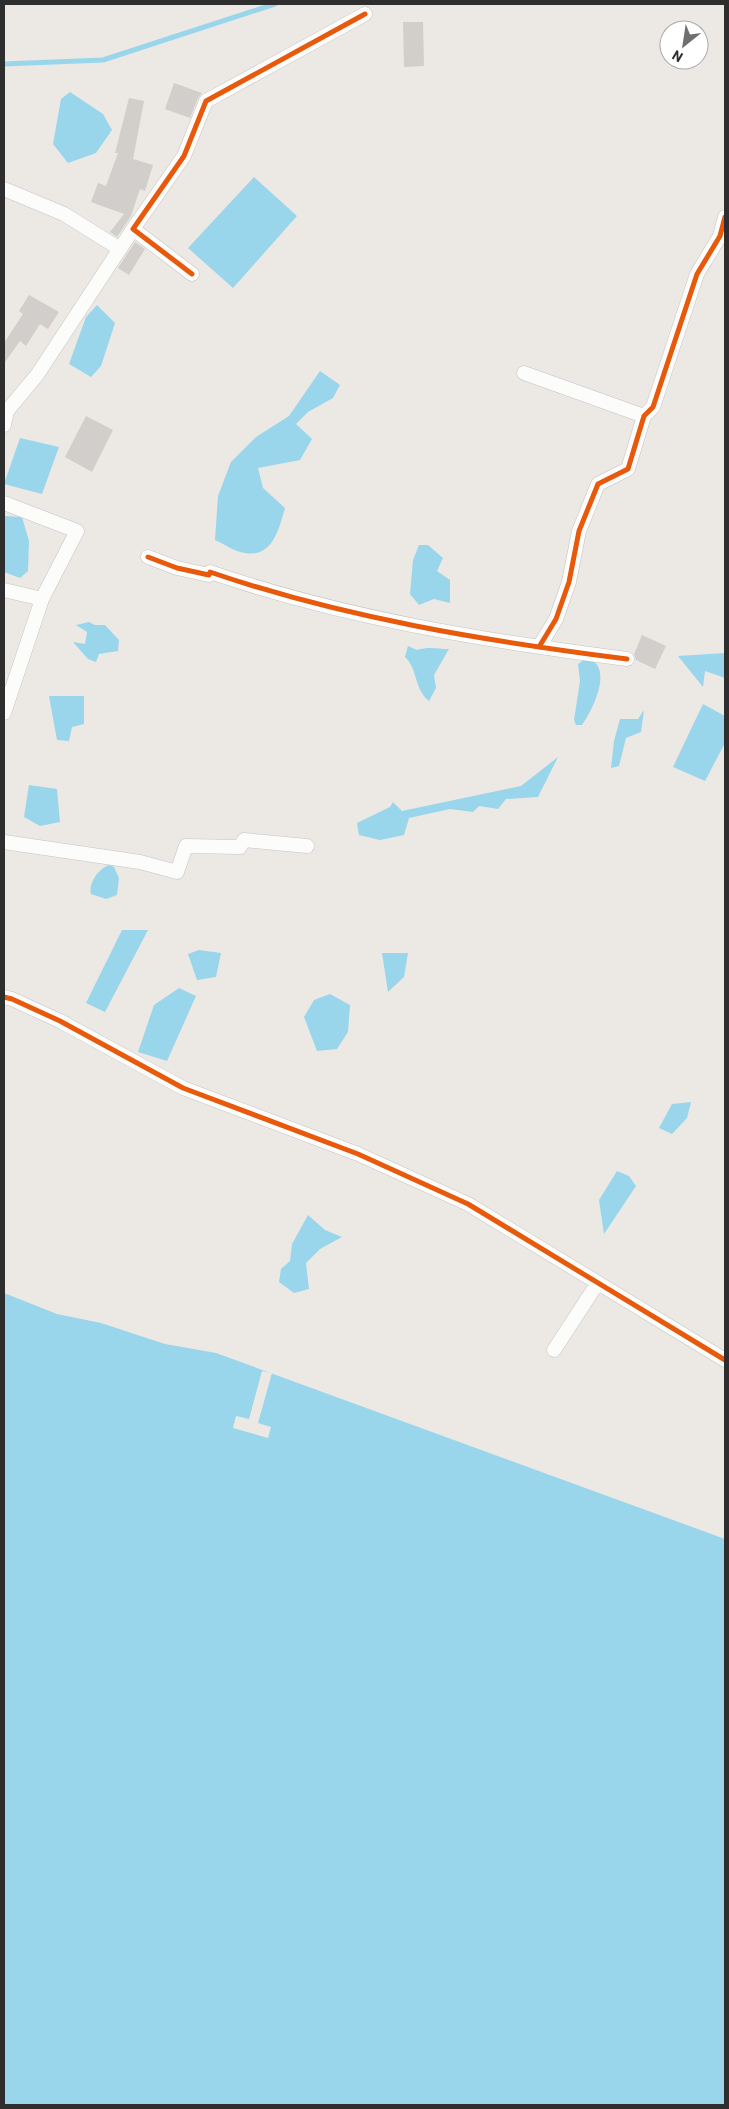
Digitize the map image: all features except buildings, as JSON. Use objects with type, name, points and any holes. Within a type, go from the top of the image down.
[{"type":"street","points":[[4,425],[7,411],[37,375],[133,229],[184,156],[206,101],[366,14]]},
{"type":"street","points":[[4,189],[64,214],[120,249]]},
{"type":"street","points":[[539,648],[556,619],[569,582],[578,531],[598,484],[628,469],[644,416],[654,407],[697,274],[720,236],[725,217]]},
{"type":"street","points":[[133,229],[192,274]]},
{"type":"street","points":[[524,373],[644,416]]},
{"type":"street","points":[[4,503],[76,532],[42,599],[4,713]]},
{"type":"street","points":[[148,557],[191,572],[209,574],[210,572],[266,591],[314,603],[539,648],[626,659]]},
{"type":"street","points":[[4,590],[42,599]]},
{"type":"street","points":[[4,842],[140,862],[177,872],[186,846],[240,847],[244,840],[307,846]]},
{"type":"street","points":[[4,997],[60,1021],[183,1088],[358,1154],[468,1204],[725,1360]]},
{"type":"street","points":[[554,1350],[597,1284]]},
{"type":"water","points":[[70,92],[103,114],[112,130],[96,153],[68,163],[53,144],[61,99]]},
{"type":"water","points":[[254,177],[297,216],[233,288],[188,248]]},
{"type":"water","points":[[97,305],[115,323],[101,366],[91,377],[69,364],[86,317]]},
{"type":"water","points":[[320,371],[340,385],[333,398],[308,412],[296,424],[312,439],[300,460],[258,468],[263,488],[285,508],[273,540],[262,551],[245,553],[215,540],[218,496],[231,462],[256,437],[289,416]]},
{"type":"water","points":[[20,438],[59,447],[42,494],[4,484]]},
{"type":"water","points":[[4,516],[22,517],[29,541],[28,571],[20,578],[4,572]]},
{"type":"water","points":[[419,545],[428,545],[443,558],[437,571],[450,580],[450,603],[434,599],[419,605],[410,594],[413,560]]},
{"type":"water","points":[[89,622],[95,625],[105,625],[119,640],[118,651],[99,654],[96,662],[88,659],[73,642],[85,644],[87,632],[76,625]]},
{"type":"water","points":[[408,646],[417,650],[429,648],[449,649],[434,675],[436,688],[429,701],[421,691],[412,667],[405,657]]},
{"type":"water","points":[[725,653],[725,678],[705,671],[703,687],[678,656]]},
{"type":"water","points":[[587,658],[595,663],[599,670],[599,689],[591,710],[582,725],[576,725],[574,720],[580,681],[578,664]]},
{"type":"water","points":[[49,696],[84,696],[84,724],[72,727],[69,741],[57,740]]},
{"type":"water","points":[[703,704],[725,716],[725,743],[705,781],[673,767]]},
{"type":"water","points":[[644,710],[641,732],[626,738],[619,766],[611,768],[614,741],[620,719],[638,719]]},
{"type":"water","points":[[558,757],[538,797],[506,799],[498,809],[479,806],[473,812],[450,809],[409,818],[404,835],[380,840],[359,835],[357,823],[390,807],[393,802],[402,811],[521,786]]},
{"type":"water","points":[[29,785],[57,789],[60,822],[40,826],[24,817]]},
{"type":"water","points":[[106,866],[114,867],[119,878],[117,895],[106,899],[91,894],[91,886],[95,876]]},
{"type":"water","points":[[122,930],[148,930],[105,1012],[86,1003]]},
{"type":"water","points":[[199,950],[221,953],[216,977],[197,980],[188,954]]},
{"type":"water","points":[[382,953],[408,953],[404,977],[388,992]]},
{"type":"water","points":[[179,988],[196,996],[167,1061],[138,1052],[154,1005]]},
{"type":"water","points":[[330,994],[350,1005],[348,1032],[337,1049],[317,1051],[304,1017],[314,1000]]},
{"type":"water","points":[[691,1102],[687,1118],[672,1134],[659,1128],[672,1104]]},
{"type":"water","points":[[617,1171],[629,1176],[636,1186],[604,1234],[599,1200]]},
{"type":"water","points":[[308,1215],[325,1230],[342,1237],[320,1249],[306,1263],[309,1289],[294,1293],[279,1282],[281,1269],[290,1261],[292,1244]]},
{"type":"water","points":[[4,1293],[57,1314],[101,1323],[165,1344],[216,1353],[725,1539],[725,2105],[4,2105]]},
{"type":"pier","points":[[262,1371],[272,1373],[258,1423],[271,1427],[268,1438],[233,1428],[236,1416],[249,1419]]},
{"type":"waterway","points":[[4,64],[103,60],[275,4]]},
{"type":"cycle path","points":[[192,274],[133,229],[184,156],[206,101],[365,14]]},
{"type":"cycle path","points":[[539,647],[556,619],[569,582],[579,531],[598,484],[628,469],[644,416],[653,407],[697,274],[720,236],[725,217]]},
{"type":"cycle path","points":[[148,557],[177,568],[209,575],[210,572],[261,588],[364,615],[468,636],[627,659]]},
{"type":"cycle path","points":[[4,997],[60,1021],[183,1088],[358,1154],[468,1204],[725,1360]]}]
